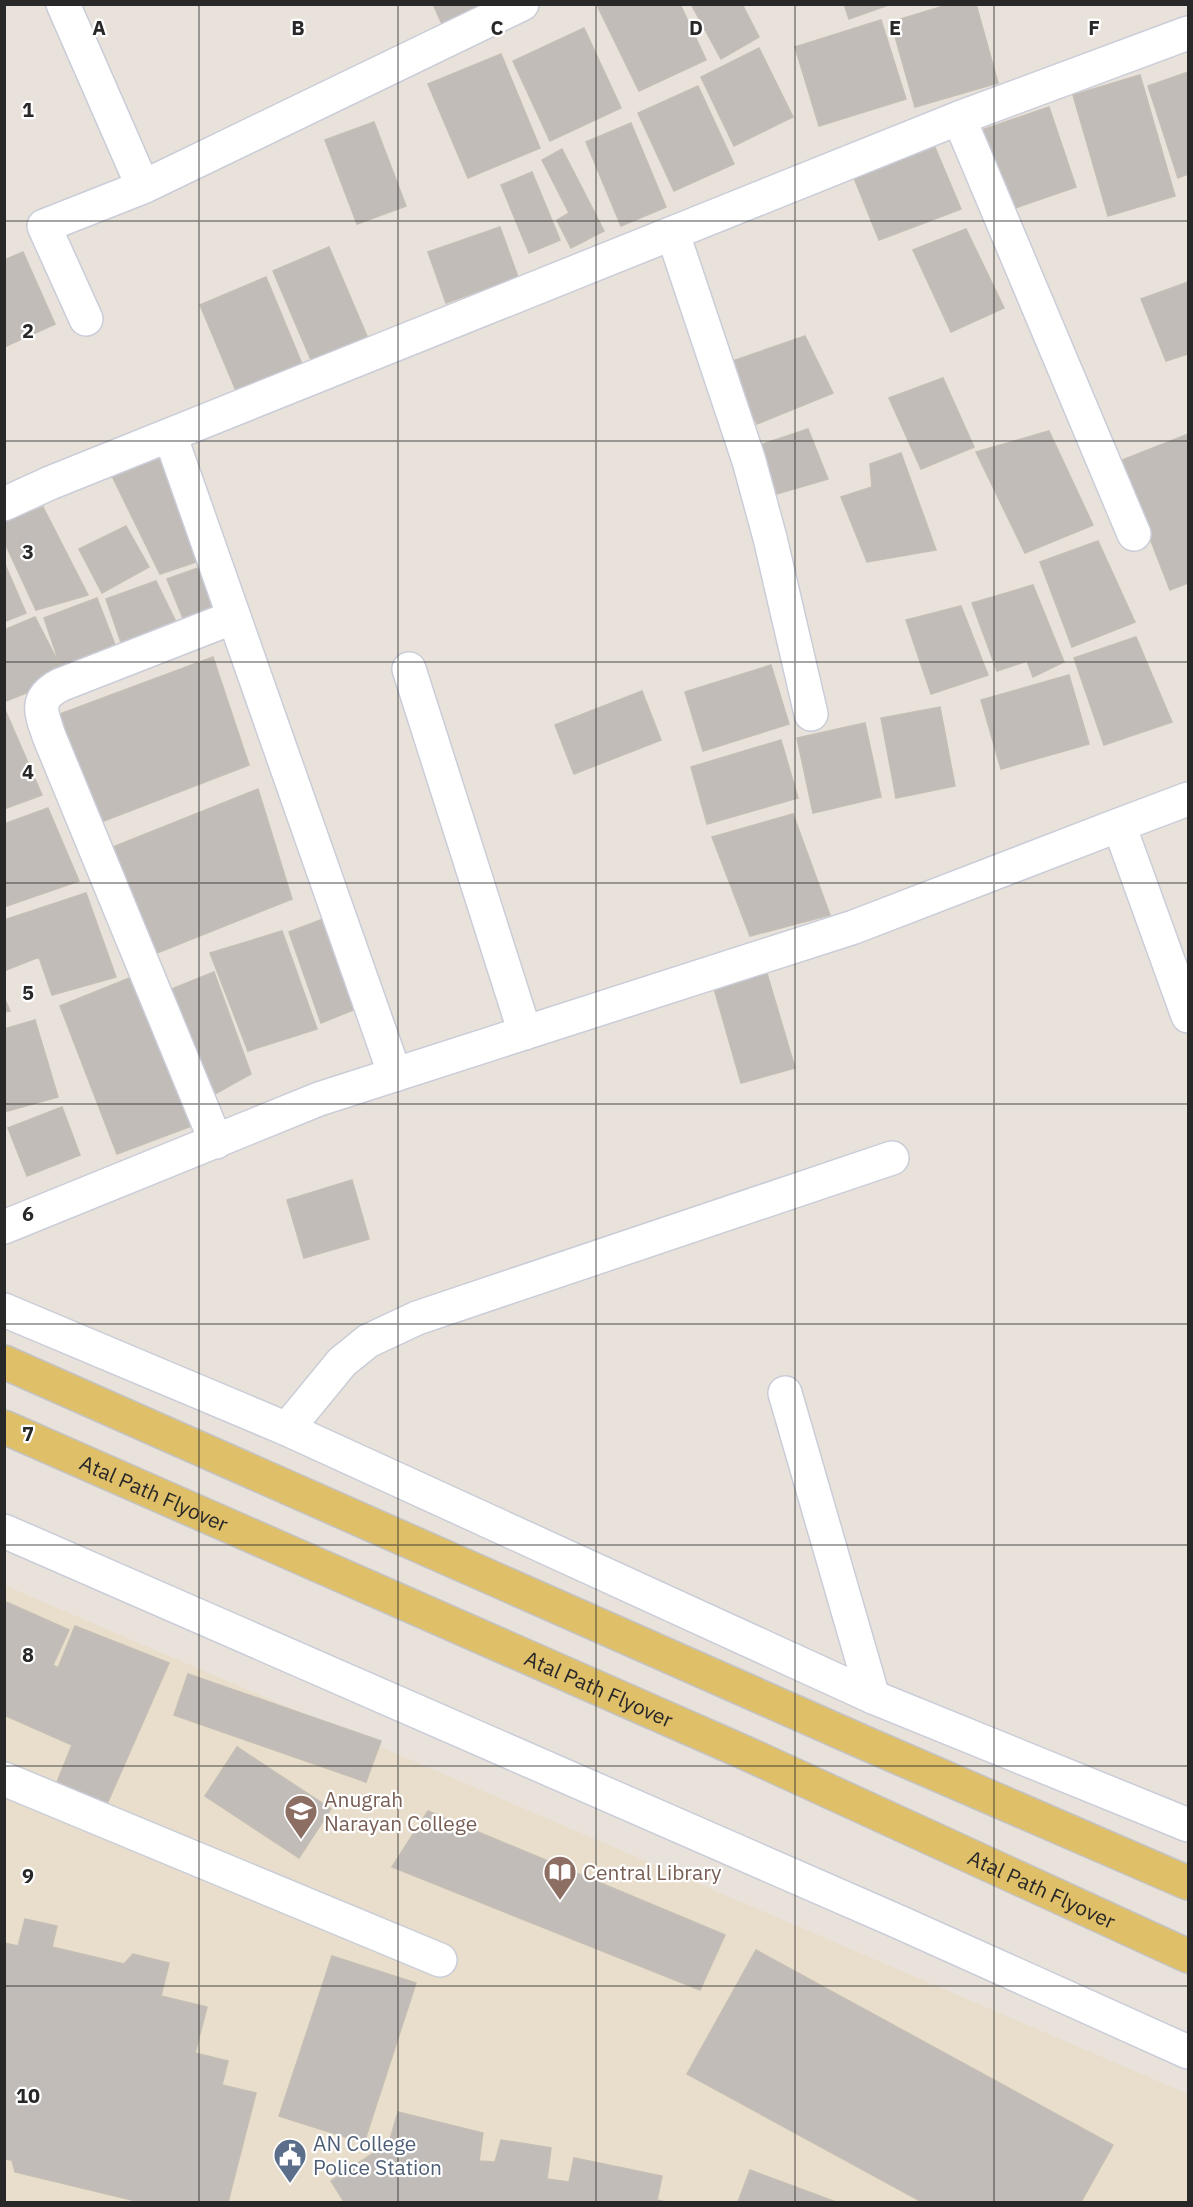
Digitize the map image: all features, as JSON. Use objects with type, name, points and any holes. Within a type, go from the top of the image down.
[{"type":"main road","points":[[4,1362],[854,1738],[1188,1883]]},
{"type":"main road","name":"Atal Path Flyover","points":[[4,1427],[750,1755],[1188,1956]]},
{"type":"street","points":[[63,4],[143,187]]},
{"type":"street","points":[[86,319],[44,226],[143,187],[522,4]]},
{"type":"street","points":[[4,504],[50,483],[959,118],[1188,33]]},
{"type":"street","points":[[959,118],[1134,534]]},
{"type":"street","points":[[673,234],[749,461],[770,538],[811,714]]},
{"type":"street","points":[[170,435],[395,1075]]},
{"type":"street","points":[[216,1142],[49,736],[41,708],[42,699],[48,692],[60,685],[234,617]]},
{"type":"street","points":[[409,669],[525,1033]]},
{"type":"street","points":[[4,1227],[319,1099],[854,927],[1188,799]]},
{"type":"street","points":[[1119,825],[1188,1016]]},
{"type":"street","points":[[287,1429],[342,1362],[368,1341],[417,1318],[892,1158]]},
{"type":"street","points":[[4,1310],[287,1429],[873,1697],[1188,1825]]},
{"type":"street","points":[[784,1393],[873,1697]]},
{"type":"street","points":[[4,1531],[878,1913],[1188,2052]]},
{"type":"street","points":[[4,1779],[440,1960]]},
{"type":"shaded area","name":"Anugrah Narayan College","points":[[4,1585],[1188,2094],[1188,2202],[5,2202]]},
{"type":"building","points":[[433,4],[487,4],[442,24]]},
{"type":"building","points":[[604,4],[680,4],[706,60],[639,91],[598,7]]},
{"type":"building","points":[[691,4],[742,4],[759,37],[721,59]]},
{"type":"building","points":[[844,4],[891,4],[849,19]]},
{"type":"building","points":[[950,4],[976,4],[998,83],[915,107],[891,22]]},
{"type":"building","points":[[881,20],[906,99],[819,126],[795,47]]},
{"type":"building","points":[[584,28],[621,108],[550,141],[513,61]]},
{"type":"building","points":[[759,48],[793,117],[734,146],[701,77]]},
{"type":"building","points":[[501,54],[540,148],[468,178],[428,84]]},
{"type":"building","points":[[1188,72],[1188,174],[1178,178],[1148,86]]},
{"type":"building","points":[[1140,75],[1175,196],[1108,216],[1073,95]]},
{"type":"building","points":[[698,86],[734,164],[674,191],[638,113]]},
{"type":"building","points":[[1049,107],[1076,187],[1009,210],[982,130]]},
{"type":"building","points":[[374,122],[406,206],[357,224],[325,140]]},
{"type":"building","points":[[631,123],[666,207],[621,226],[586,142]]},
{"type":"building","points":[[934,145],[961,209],[879,240],[852,173]]},
{"type":"building","points":[[562,149],[604,231],[571,248],[557,220],[569,213],[542,160]]},
{"type":"building","points":[[532,172],[560,240],[529,253],[501,185]]},
{"type":"building","points":[[500,227],[518,277],[446,303],[428,252]]},
{"type":"building","points":[[966,229],[1004,308],[951,332],[913,250]]},
{"type":"building","points":[[329,247],[370,343],[314,367],[273,271]]},
{"type":"building","points":[[23,252],[55,324],[4,347],[4,260]]},
{"type":"building","points":[[266,277],[305,371],[239,398],[200,305]]},
{"type":"building","points":[[1188,282],[1188,354],[1166,361],[1141,299]]},
{"type":"building","points":[[805,336],[833,393],[757,424],[727,363]]},
{"type":"building","points":[[943,378],[974,447],[921,469],[889,398]]},
{"type":"building","points":[[808,429],[828,479],[773,495],[754,447]]},
{"type":"building","points":[[1049,431],[1093,525],[1025,553],[976,452]]},
{"type":"building","points":[[1188,434],[1188,583],[1170,590],[1120,461]]},
{"type":"building","points":[[901,453],[936,550],[867,562],[841,497],[872,487],[870,464]]},
{"type":"building","points":[[168,455],[208,558],[160,574],[112,476]]},
{"type":"building","points":[[43,507],[88,595],[36,610],[4,541],[4,522]]},
{"type":"building","points":[[126,526],[149,567],[102,593],[79,549]]},
{"type":"building","points":[[1098,541],[1135,622],[1072,647],[1040,562]]},
{"type":"building","points":[[4,562],[26,613],[4,622]]},
{"type":"building","points":[[209,564],[227,612],[187,628],[167,579]]},
{"type":"building","points":[[156,581],[180,630],[124,651],[106,599]]},
{"type":"building","points":[[1033,585],[1064,662],[1033,677],[1027,661],[997,671],[972,603]]},
{"type":"building","points":[[97,598],[117,650],[62,671],[44,618]]},
{"type":"building","points":[[961,606],[988,675],[931,694],[906,620]]},
{"type":"building","points":[[35,617],[66,677],[4,702],[4,630]]},
{"type":"building","points":[[1136,637],[1172,722],[1104,745],[1074,658]]},
{"type":"building","points":[[213,657],[249,765],[96,824],[52,717]]},
{"type":"building","points":[[771,665],[789,724],[703,751],[685,692]]},
{"type":"building","points":[[1069,675],[1089,744],[1001,769],[981,700]]},
{"type":"building","points":[[642,691],[661,740],[574,774],[555,725]]},
{"type":"building","points":[[940,707],[955,786],[896,798],[881,718]]},
{"type":"building","points":[[6,712],[42,795],[4,809],[4,713]]},
{"type":"building","points":[[865,723],[881,797],[813,813],[797,738]]},
{"type":"building","points":[[781,740],[798,798],[707,824],[691,767]]},
{"type":"building","points":[[258,789],[292,899],[147,957],[108,849]]},
{"type":"building","points":[[48,808],[79,881],[4,907],[4,824]]},
{"type":"building","points":[[793,814],[830,915],[750,936],[712,837]]},
{"type":"building","points":[[86,893],[116,977],[52,995],[39,957],[4,971],[4,920]]},
{"type":"building","points":[[336,914],[368,1004],[321,1023],[289,932]]},
{"type":"building","points":[[282,931],[317,1029],[248,1051],[210,953]]},
{"type":"building","points":[[766,970],[795,1068],[741,1083],[713,985]]},
{"type":"building","points":[[214,972],[251,1074],[206,1099],[162,993]]},
{"type":"building","points":[[137,975],[194,1125],[117,1154],[60,1006]]},
{"type":"building","points":[[4,997],[10,1011],[4,1012]]},
{"type":"building","points":[[35,1020],[58,1097],[4,1112],[4,1029]]},
{"type":"building","points":[[62,1107],[80,1155],[27,1176],[8,1128]]},
{"type":"building","points":[[352,1180],[369,1239],[304,1258],[287,1200]]},
{"type":"building","points":[[4,1601],[69,1630],[53,1665],[58,1668],[75,1626],[169,1663],[107,1804],[57,1782],[72,1745],[4,1715]]},
{"type":"building","points":[[188,1674],[381,1741],[366,1782],[174,1715]]},
{"type":"building","points":[[237,1747],[331,1809],[299,1858],[205,1796]]},
{"type":"building","name":"Central Library","points":[[428,1811],[725,1935],[700,1990],[392,1867]]},
{"type":"building","points":[[25,1919],[57,1926],[52,1947],[124,1964],[133,1954],[169,1963],[161,1996],[207,2007],[195,2053],[228,2061],[222,2085],[256,2093],[228,2202],[140,2202],[15,2172],[12,2160],[4,2159],[4,1943],[18,1946]]},
{"type":"building","points":[[756,1950],[1113,2145],[1081,2202],[922,2202],[687,2074]]},
{"type":"building","points":[[332,1956],[416,1983],[364,2143],[279,2116]]},
{"type":"building","points":[[398,2112],[483,2133],[479,2161],[495,2162],[501,2140],[551,2148],[547,2179],[569,2182],[574,2158],[662,2176],[657,2200],[666,2202],[344,2202],[331,2181],[389,2143]]},
{"type":"building","points":[[750,2170],[836,2202],[738,2202]]},
{"type":"place","name":"Anugrah Narayan College","points":[[301,1840]]},
{"type":"place","name":"Central Library","points":[[560,1901]]},
{"type":"place","name":"AN College Police Station","points":[[290,2184]]}]
